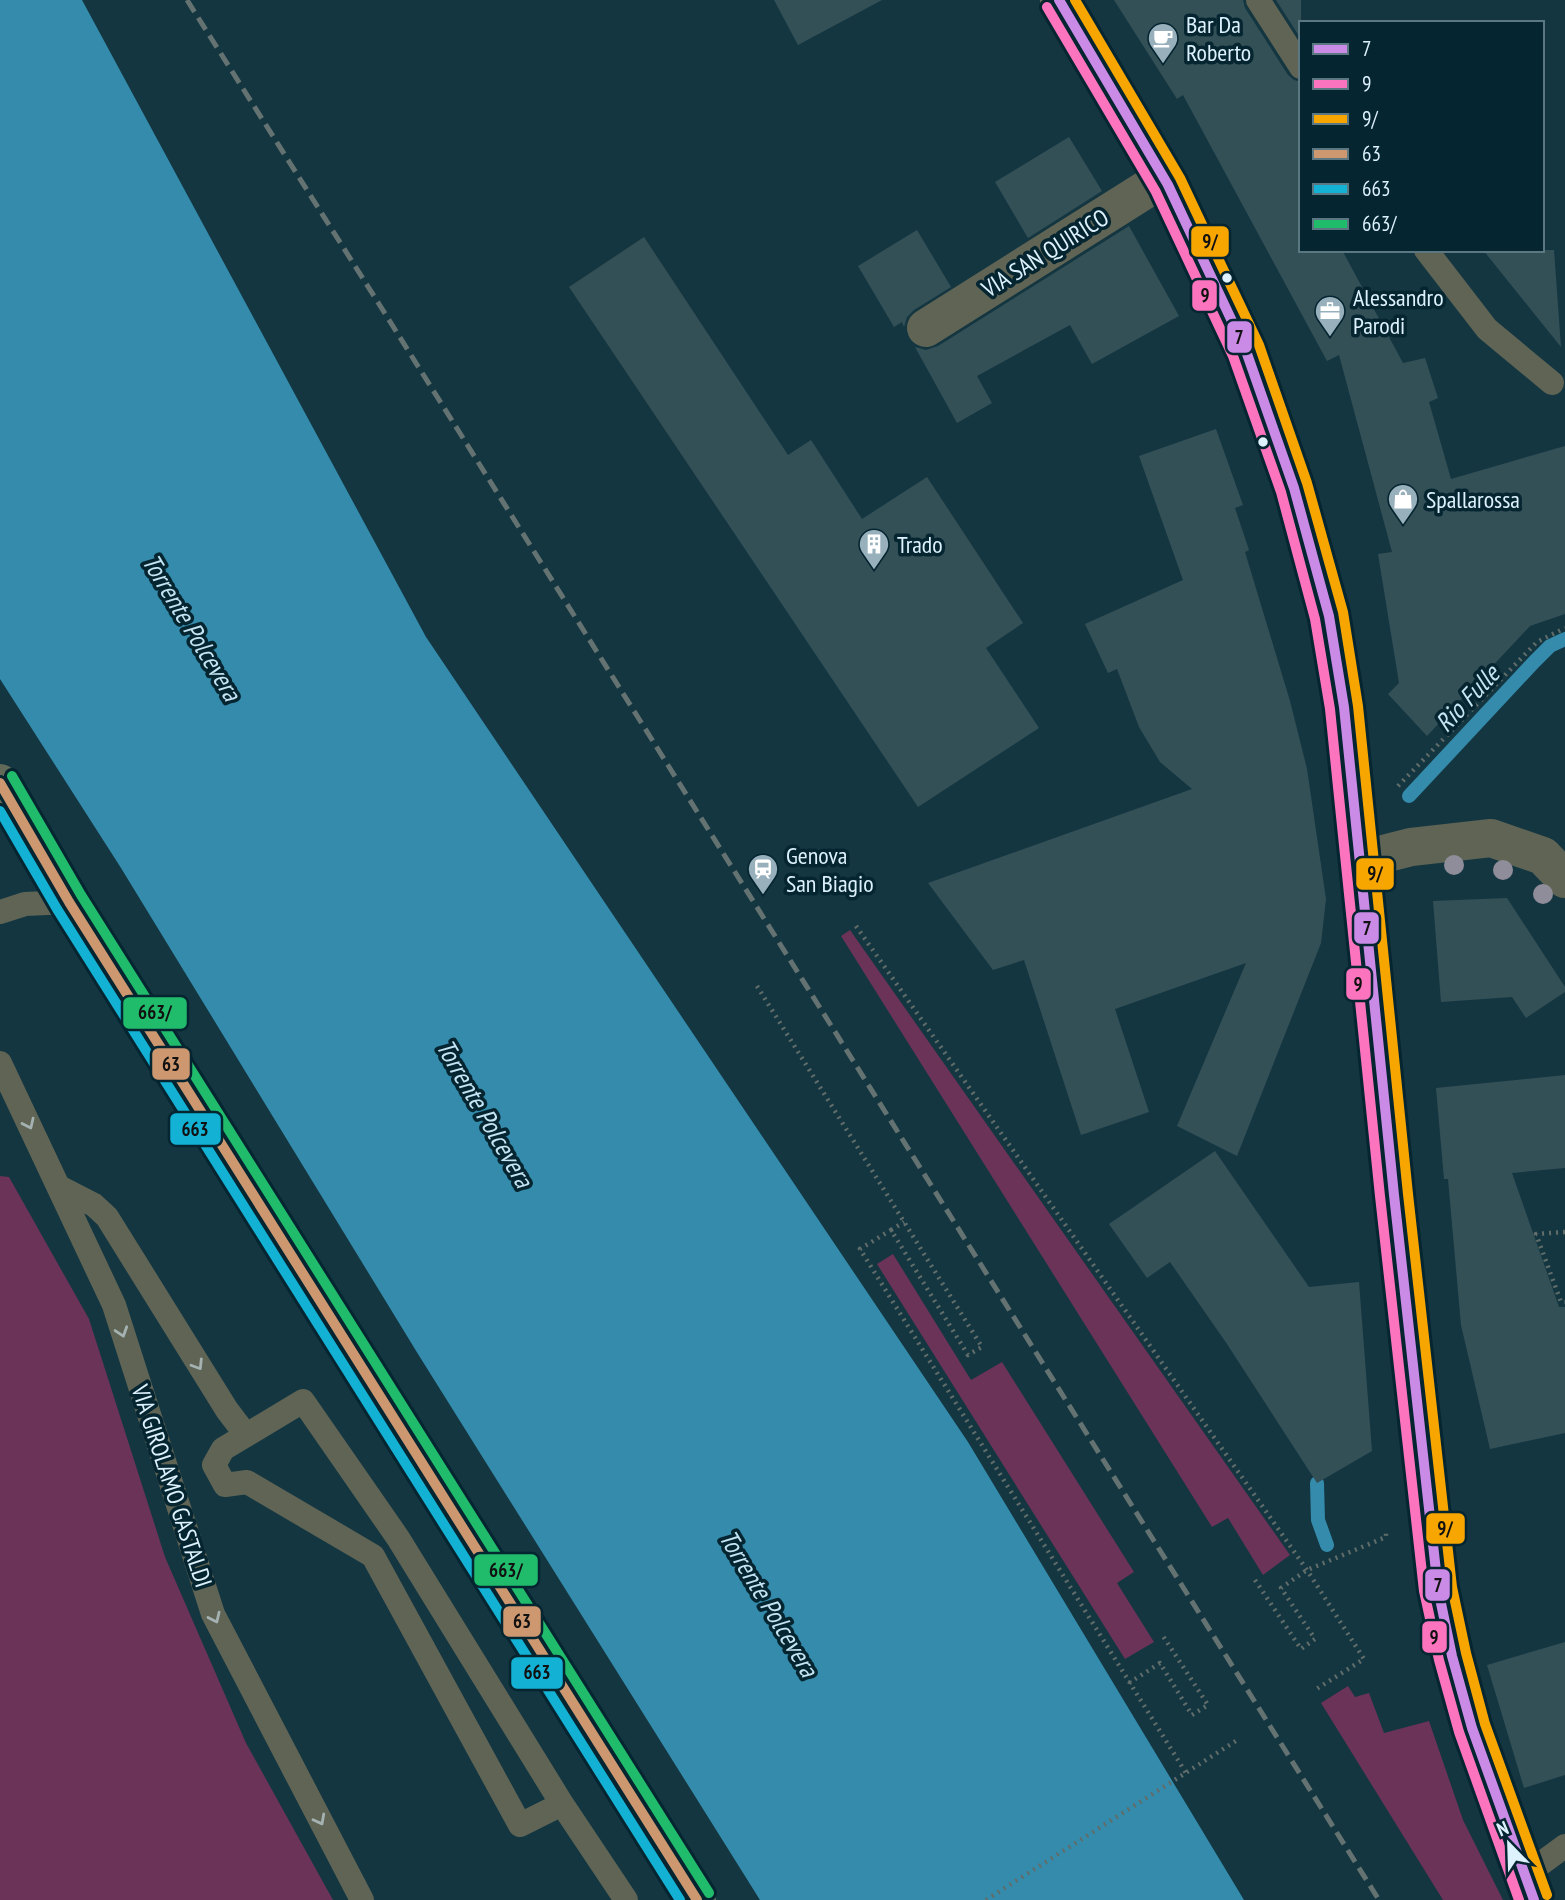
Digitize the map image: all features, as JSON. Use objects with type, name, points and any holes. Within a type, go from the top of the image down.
[{"type":"main road","points":[[1059,0],[1164,178],[1246,351],[1294,488],[1331,629],[1344,707],[1438,1589],[1452,1656],[1472,1728],[1529,1888]]},
{"type":"main road","points":[[0,783],[69,902],[697,1900]]},
{"type":"street","name":"VIA SAN QUIRICO","points":[[926,328],[1164,178]]},
{"type":"street","points":[[1360,860],[1411,847],[1491,838],[1543,856],[1565,879]]},
{"type":"lane","points":[[1258,0],[1299,64]]},
{"type":"lane","points":[[1428,252],[1487,329],[1552,383]]},
{"type":"lane","points":[[0,912],[25,904],[69,902]]},
{"type":"lane","name":"VIA GIROLAMO GASTALDI","points":[[0,1063],[114,1305],[213,1614],[362,1900]]},
{"type":"lane","points":[[59,1187],[94,1205],[107,1217],[226,1410],[246,1435]]},
{"type":"lane","points":[[562,1804],[520,1825],[373,1556],[247,1482],[225,1485],[214,1465],[223,1449],[303,1401],[398,1538],[562,1804],[626,1900]]},
{"type":"lane","points":[[1529,1888],[1565,1846]]},
{"type":"path","points":[[1395,789],[1537,642],[1565,628]]},
{"type":"path","points":[[856,926],[1307,1570],[1364,1660],[1315,1690]]},
{"type":"path","points":[[757,986],[982,1347],[968,1355],[891,1230]]},
{"type":"path","points":[[904,1222],[860,1249],[1186,1773]]},
{"type":"path","points":[[1565,1232],[1536,1234],[1561,1302],[1565,1302]]},
{"type":"path","points":[[1255,1580],[1301,1649],[1315,1639],[1281,1588],[1307,1570],[1386,1537]]},
{"type":"path","points":[[1129,1683],[1160,1663],[1192,1715],[1208,1705],[1163,1636]]},
{"type":"path","points":[[986,1900],[1240,1739]]},
{"type":"shaded area","points":[[850,930],[1290,1555],[1263,1575],[1228,1518],[1212,1527],[841,936]]},
{"type":"shaded area","points":[[0,1176],[9,1177],[89,1319],[165,1557],[246,1743],[333,1900],[0,1900]]},
{"type":"shaded area","points":[[893,1254],[971,1380],[1002,1362],[1134,1572],[1117,1583],[1154,1642],[1125,1659],[877,1264]]},
{"type":"shaded area","points":[[1348,1686],[1355,1697],[1369,1693],[1384,1733],[1429,1721],[1463,1820],[1503,1900],[1443,1900],[1321,1703]]},
{"type":"water","name":"Torrente Polcevera","points":[[0,0],[82,0],[426,637],[968,1442],[1244,1900],[760,1900],[418,1354],[121,868],[0,679]]},
{"type":"building","points":[[774,0],[882,0],[798,45]]},
{"type":"building","points":[[1114,0],[1243,0],[1245,8],[1288,75],[1299,81],[1299,252],[1343,252],[1403,363],[1425,358],[1438,398],[1429,402],[1451,479],[1565,446],[1565,614],[1530,626],[1427,736],[1388,694],[1399,683],[1378,554],[1392,552],[1339,355],[1327,361],[1183,95],[1177,99]]},
{"type":"building","points":[[1276,0],[1301,0],[1299,36]]},
{"type":"building","points":[[1069,137],[1102,191],[1028,238],[995,182]]},
{"type":"building","points":[[1129,226],[1179,316],[1092,364],[1070,325],[977,376],[992,403],[957,423],[915,347],[926,350],[938,346]]},
{"type":"building","points":[[917,230],[951,287],[914,310],[907,317],[904,327],[902,322],[894,327],[858,266]]},
{"type":"building","name":"Trado","points":[[644,237],[788,455],[811,440],[862,519],[927,477],[1023,623],[986,648],[1039,728],[918,807],[569,287]]},
{"type":"building","points":[[1554,250],[1561,347],[1485,252]]},
{"type":"building","points":[[1216,429],[1243,505],[1235,508],[1249,550],[1245,552],[1290,701],[1307,769],[1326,899],[1321,943],[1237,1156],[1177,1126],[1246,963],[1115,1009],[1149,1112],[1081,1135],[1024,960],[993,970],[928,883],[1192,789],[1160,762],[1139,727],[1117,669],[1108,673],[1085,624],[1183,580],[1139,456]]},
{"type":"building","points":[[1507,898],[1565,987],[1565,992],[1526,1018],[1512,997],[1441,1002],[1433,901]]},
{"type":"building","points":[[1565,1075],[1565,1168],[1512,1173],[1559,1307],[1565,1307],[1565,1433],[1490,1449],[1461,1325],[1448,1179],[1444,1179],[1436,1088]]},
{"type":"building","points":[[1215,1151],[1309,1287],[1359,1282],[1372,1451],[1317,1483],[1170,1262],[1147,1278],[1109,1224]]},
{"type":"building","points":[[1565,1642],[1565,1775],[1524,1788],[1487,1665]]},
{"type":"waterway","name":"Rio Fulle","points":[[1409,796],[1534,662],[1550,646],[1565,639]]},
{"type":"waterway","name":"Rio Fulle","points":[[1317,1483],[1318,1520],[1327,1545]]},
{"type":"railway","points":[[187,0],[1379,1900]]},
{"type":"transit line","name":"7","points":[[1059,0],[1168,185],[1246,351],[1294,488],[1329,616],[1344,707],[1438,1589],[1452,1656],[1472,1728],[1534,1900]]},
{"type":"transit line","name":"9/","points":[[1075,0],[1180,178],[1259,345],[1307,483],[1343,612],[1358,706],[1452,1587],[1485,1724],[1547,1895]]},
{"type":"transit line","name":"9","points":[[1047,7],[1156,192],[1233,356],[1281,492],[1315,619],[1330,709],[1424,1591],[1459,1732],[1519,1900]]},
{"type":"transit line","name":"663/","points":[[12,776],[81,895],[709,1893]]},
{"type":"transit line","name":"63","points":[[0,783],[69,902],[697,1900]]},
{"type":"transit line","name":"663","points":[[0,811],[57,909],[680,1900]]},
{"type":"place","name":"Bar Da Roberto","points":[[1163,65]]},
{"type":"place","name":"Alessandro Parodi","points":[[1330,338]]},
{"type":"place","name":"Spallarossa","points":[[1403,526]]},
{"type":"place","name":"Trado","points":[[874,571]]},
{"type":"place","name":"Genova San Biagio","points":[[763,896]]}]
